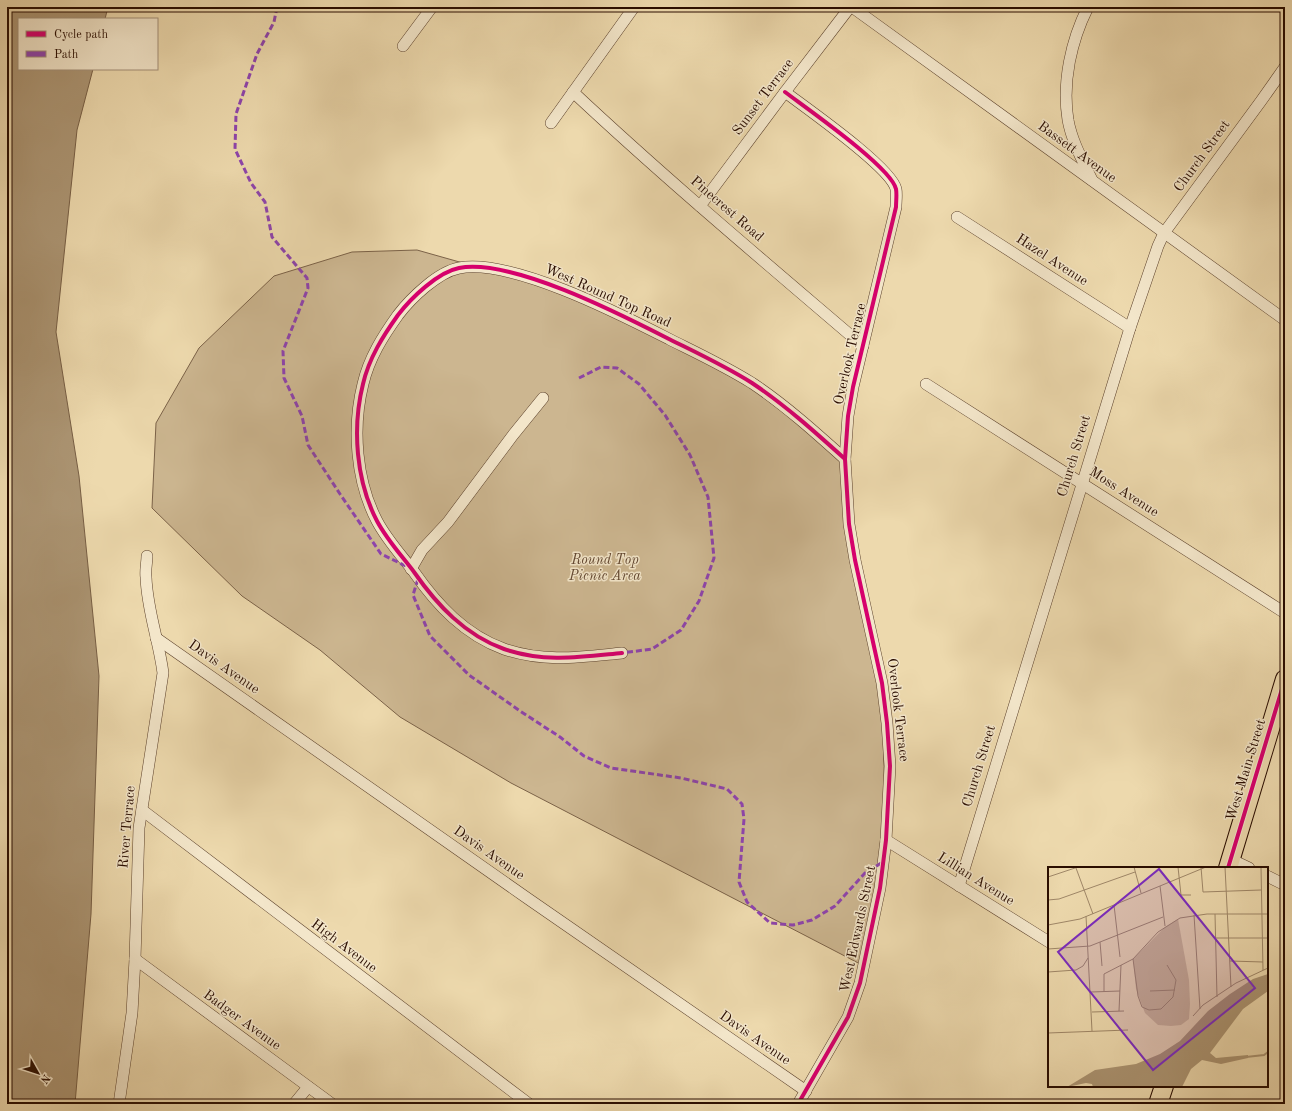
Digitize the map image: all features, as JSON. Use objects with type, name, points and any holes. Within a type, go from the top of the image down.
[{"type":"main road","name":"West Main Street","points":[[1229,864],[1285,679]]},
{"type":"main road","points":[[1158,1104],[1164,1087]]},
{"type":"street","points":[[403,46],[432,7]]},
{"type":"street","points":[[551,122],[634,7]]},
{"type":"street","name":"Sunset Terrace","points":[[700,206],[851,7]]},
{"type":"street","name":"Bassett Avenue","points":[[851,7],[1285,320]]},
{"type":"street","points":[[1088,7],[1079,25],[1070,55],[1066,96],[1068,121],[1077,151],[1094,182]]},
{"type":"street","name":"Church Street","points":[[959,886],[1130,328],[1158,246],[1164,233],[1285,67]]},
{"type":"street","name":"Pinecrest Road","points":[[573,92],[621,137],[863,346]]},
{"type":"street","name":"Overlook Terrace","points":[[785,92],[874,161],[889,177],[896,189],[896,207],[853,387],[848,416],[845,459],[849,524],[855,560],[882,683],[887,723],[890,766],[886,840]]},
{"type":"street","name":"Hazel Avenue","points":[[957,217],[1130,328]]},
{"type":"street","name":"West Round Top Road","points":[[622,653],[566,659],[535,656],[504,648],[474,634],[451,616],[428,592],[377,521],[369,502],[358,455],[359,403],[363,382],[376,348],[404,306],[418,292],[432,280],[456,268],[477,266],[507,272],[573,294],[632,320],[722,366],[753,384],[798,418],[845,459]]},
{"type":"street","name":"Moss Avenue","points":[[926,384],[1285,613]]},
{"type":"street","points":[[411,569],[422,550],[448,522],[513,435],[543,398]]},
{"type":"street","name":"River Terrace","points":[[119,1104],[132,1013],[139,828],[163,673],[161,655],[149,604],[145,576],[147,556]]},
{"type":"street","name":"Davis Avenue","points":[[156,638],[806,1092]]},
{"type":"street","name":"High Avenue","points":[[142,810],[529,1104]]},
{"type":"street","name":"Lillian Avenue","points":[[886,840],[1048,941]]},
{"type":"street","name":"West Edwards Street","points":[[798,1104],[848,1017],[860,983],[880,888],[886,840]]},
{"type":"street","points":[[1229,864],[1244,867]]},
{"type":"street","points":[[1268,876],[1285,885]]},
{"type":"street","name":"Badger Avenue","points":[[135,959],[332,1104]]},
{"type":"street","points":[[294,1104],[308,1087]]},
{"type":"green space","name":"Round Top Picnic Area","points":[[417,250],[573,294],[722,366],[845,459],[855,560],[882,683],[886,840],[864,966],[511,783],[400,717],[320,650],[242,596],[152,508],[156,423],[199,348],[274,276],[352,252]]},
{"type":"shaded area","points":[[7,7],[108,7],[105,18],[18,18],[18,70],[93,70],[77,130],[56,332],[79,476],[99,676],[91,914],[75,1104],[7,1104]]},
{"type":"marked path","points":[[277,7],[274,22],[257,54],[236,114],[235,149],[251,183],[265,202],[272,237],[307,278],[308,288],[283,351],[284,378],[302,416],[308,445],[340,494],[381,554],[408,567]]},
{"type":"marked path","points":[[579,378],[601,367],[617,368],[639,384],[665,415],[690,455],[708,497],[714,558],[699,601],[681,630],[652,649],[622,653]]},
{"type":"marked path","points":[[418,579],[413,595],[430,636],[469,675],[560,737],[584,756],[611,768],[681,778],[727,789],[742,804],[744,819],[739,882],[747,902],[770,923],[793,925],[812,920],[835,906],[865,873],[883,862]]},
{"type":"cycle path","points":[[785,92],[864,153],[891,179],[896,189],[896,207],[853,387],[848,416],[845,459],[849,524],[855,560],[882,683],[887,723],[890,766],[886,840],[880,888],[860,983],[848,1017],[798,1104]]},
{"type":"cycle path","points":[[622,653],[563,658],[534,656],[504,649],[477,636],[453,618],[432,596],[385,535],[377,521],[364,489],[360,472],[357,436],[360,401],[366,374],[377,348],[403,308],[417,294],[434,280],[451,270],[481,267],[507,271],[565,290],[623,316],[711,360],[752,383],[788,410],[845,459]]},
{"type":"cycle path","points":[[1228,867],[1285,679]]}]
